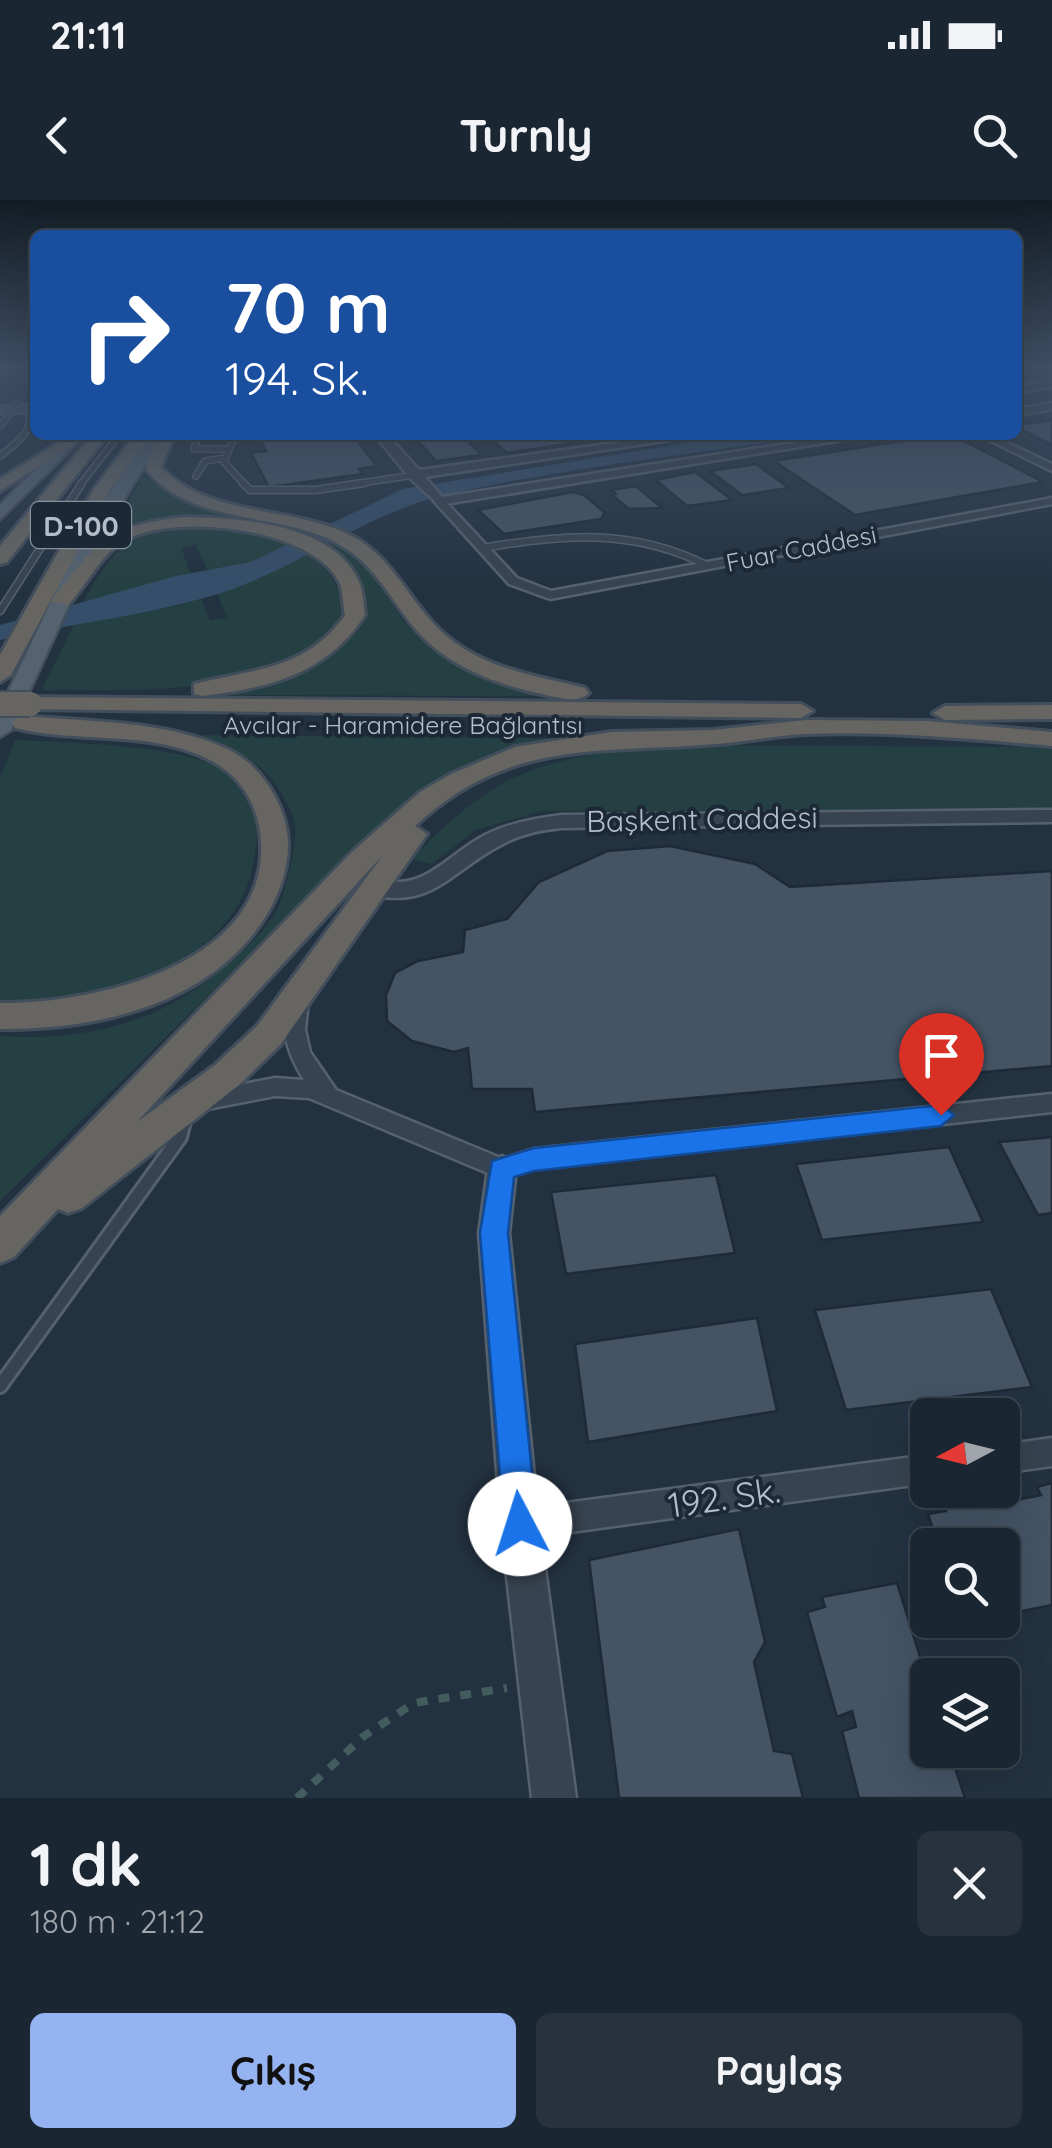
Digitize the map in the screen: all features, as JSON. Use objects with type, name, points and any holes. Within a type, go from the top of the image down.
[{"type":"highway","points":[[0,486],[71,440]]},
{"type":"highway","name":"D-100","points":[[0,558],[96,440]]},
{"type":"highway","name":"D-100","points":[[0,675],[102,490],[139,440]]},
{"type":"highway","points":[[161,440],[153,468],[166,482],[196,497],[286,518],[344,539],[387,573],[440,642],[482,668],[578,693],[750,703],[806,719],[1052,739]]},
{"type":"highway","points":[[14,720],[74,696],[205,689],[281,674],[307,663],[336,642],[348,628],[356,604],[349,582],[314,551],[263,528],[207,520],[171,522],[119,536],[61,602]]},
{"type":"highway","name":"Avcılar - Haramidere Bağlantısı","points":[[0,704],[14,720],[806,719]]},
{"type":"highway","points":[[0,1244],[362,859],[429,798],[515,755],[598,740],[713,737],[806,719],[1052,712]]},
{"type":"highway","points":[[0,1016],[62,1017],[101,1010],[161,989],[189,974],[230,942],[246,922],[260,903],[275,858],[270,814],[238,766],[217,754],[168,740],[14,720]]},
{"type":"highway","points":[[928,728],[1052,730]]},
{"type":"highway","points":[[0,1258],[33,1224],[188,1104],[269,1035],[399,850],[432,814],[515,755]]},
{"type":"main road","points":[[0,514],[72,440]]},
{"type":"main road","points":[[14,720],[61,602],[131,472],[159,440]]},
{"type":"street","points":[[385,440],[483,548]]},
{"type":"street","points":[[414,475],[662,440]]},
{"type":"street","points":[[439,501],[836,440]]},
{"type":"street","points":[[994,440],[1052,468]]},
{"type":"street","name":"Fuar Caddesi","points":[[483,548],[513,581],[550,595],[1052,501]]},
{"type":"street","name":"Başkent Caddesi","points":[[373,888],[391,894],[428,887],[495,838],[531,824],[603,818],[1052,816]]},
{"type":"street","points":[[299,997],[293,1025],[296,1048],[330,1098]]},
{"type":"street","points":[[188,1104],[275,1087],[311,1089],[502,1170],[534,1159],[1052,1103]]},
{"type":"street","points":[[502,1170],[494,1233],[520,1524],[554,1798]]},
{"type":"street","points":[[1020,1456],[1052,1452]]},
{"type":"street","name":"192. Sk.","points":[[520,1524],[910,1471]]},
{"type":"lane","points":[[0,610],[68,500],[114,440]]},
{"type":"lane","points":[[197,440],[194,450],[227,449]]},
{"type":"lane","points":[[232,440],[225,458],[239,482],[250,490],[315,490],[414,475]]},
{"type":"lane","points":[[196,476],[205,460],[225,458]]},
{"type":"lane","points":[[483,548],[544,537],[605,534],[654,542],[708,566]]},
{"type":"lane","points":[[0,1386],[180,1137],[188,1104]]},
{"type":"path","points":[[297,1798],[364,1736],[414,1703],[540,1683]]},
{"type":"green space","points":[[143,475],[186,498],[284,522],[331,539],[358,559],[430,648],[475,674],[540,696],[225,695],[286,678],[340,647],[365,613],[360,585],[283,531],[242,518],[199,516],[114,528]]},
{"type":"green space","points":[[193,525],[261,535],[304,552],[321,565],[335,583],[343,605],[342,619],[330,639],[312,653],[248,677],[180,687],[42,690],[75,622],[178,606],[200,597],[210,620],[227,618],[215,588],[250,580],[298,557],[209,574],[196,545],[181,547],[191,575],[83,602],[105,567],[125,545],[152,532]]},
{"type":"green space","points":[[198,735],[551,738],[471,765],[399,807],[0,1201],[0,1036],[80,1033],[119,1025],[157,1011],[222,969],[252,942],[279,907],[294,844],[291,812],[274,783],[258,766]]},
{"type":"green space","points":[[15,740],[167,752],[212,764],[228,775],[252,808],[257,836],[242,897],[221,928],[191,955],[117,991],[37,1005],[0,1003],[0,778]]},
{"type":"green space","points":[[645,745],[1052,747],[1052,809],[542,811],[475,830],[432,864],[411,859],[468,807],[516,777],[570,759]]},
{"type":"water","points":[[706,440],[785,440],[585,469],[445,495],[389,514],[230,590],[174,606],[0,640],[0,625],[176,576],[251,562],[403,489]]},
{"type":"building","points":[[260,440],[357,440],[377,466],[359,469],[362,474],[269,487],[251,453],[266,451]]},
{"type":"building","points":[[417,440],[467,440],[481,455],[436,461]]},
{"type":"building","points":[[493,440],[573,443],[507,453]]},
{"type":"building","points":[[908,440],[963,440],[1043,482],[855,515],[774,461]]},
{"type":"building","points":[[756,464],[789,488],[742,495],[710,471]]},
{"type":"building","points":[[695,472],[732,500],[687,506],[656,480]]},
{"type":"building","points":[[636,486],[662,508],[629,509],[612,495],[616,494],[611,490]]},
{"type":"building","points":[[573,492],[584,495],[605,513],[601,519],[504,534],[478,510]]},
{"type":"building","points":[[670,846],[755,864],[790,887],[1052,871],[1052,1066],[535,1112],[532,1089],[472,1089],[468,1048],[454,1052],[412,1041],[387,1021],[386,995],[395,973],[418,961],[463,952],[465,930],[507,919],[539,882],[607,851]]},
{"type":"building","points":[[1052,1137],[1052,1213],[1038,1215],[999,1142]]},
{"type":"building","points":[[949,1147],[983,1222],[822,1240],[796,1164]]},
{"type":"building","points":[[716,1175],[735,1253],[566,1274],[551,1192]]},
{"type":"building","points":[[991,1289],[1032,1387],[910,1398],[910,1402],[846,1410],[815,1310]]},
{"type":"building","points":[[757,1318],[777,1411],[588,1442],[575,1344]]},
{"type":"building","points":[[1052,1483],[1052,1605],[1020,1611],[1020,1528],[933,1528],[928,1514],[946,1511],[945,1508],[1020,1508],[1020,1499],[1041,1495],[1037,1487]]},
{"type":"building","points":[[739,1529],[765,1642],[754,1662],[774,1751],[792,1754],[803,1798],[619,1798],[589,1560]]},
{"type":"building","points":[[897,1583],[910,1625],[910,1638],[914,1638],[920,1658],[910,1658],[910,1768],[955,1768],[965,1798],[859,1798],[842,1731],[856,1727],[852,1711],[837,1717],[807,1612],[825,1607],[822,1597]]},
{"type":"route","points":[[520,1524],[494,1233],[495,1198],[502,1170],[534,1159],[941,1115]]}]
